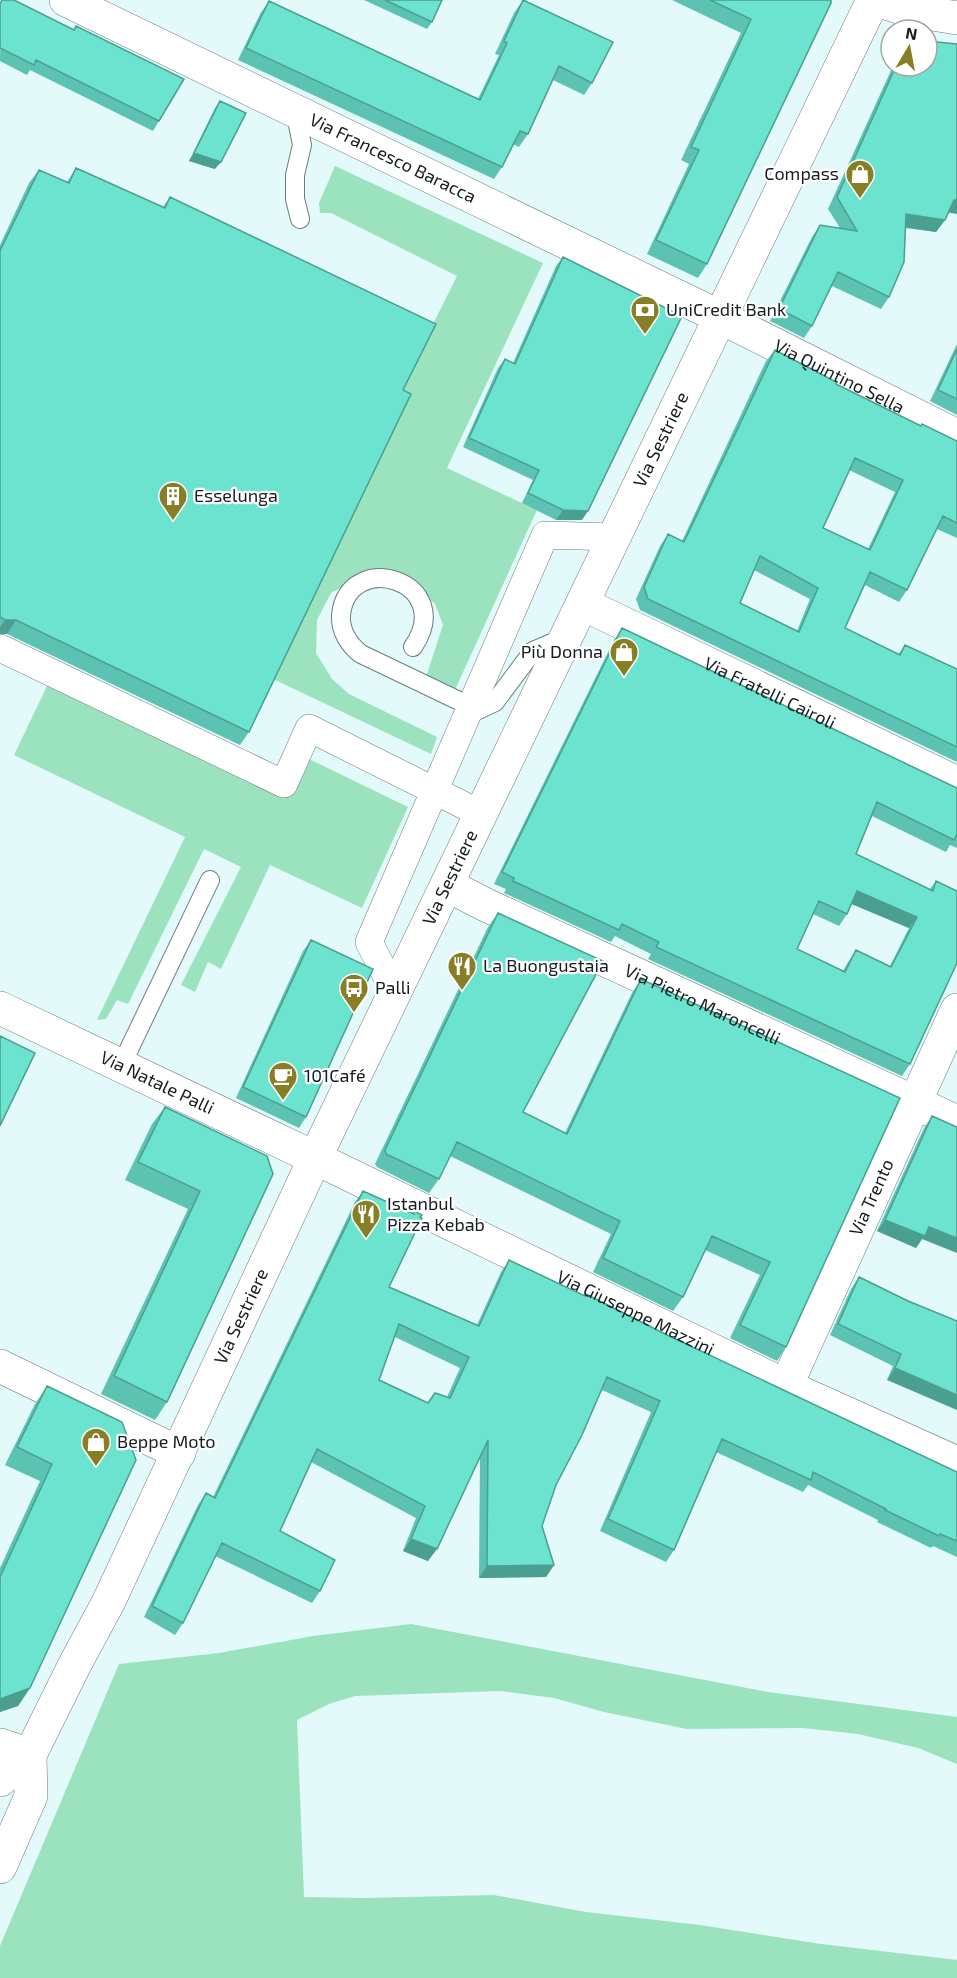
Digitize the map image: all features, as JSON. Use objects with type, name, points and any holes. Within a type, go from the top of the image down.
[{"type":"street","name":"Via Francesco Baracca","points":[[66,0],[720,317]]},
{"type":"street","points":[[875,0],[908,10],[957,18]]},
{"type":"street","name":"Via Sestriere","points":[[15,1750],[75,1664],[108,1604],[315,1158],[875,0]]},
{"type":"street","name":"Via Quintino Sella","points":[[720,317],[957,436]]},
{"type":"street","points":[[395,993],[369,942],[545,535],[615,537]]},
{"type":"street","name":"Via Fratelli Cairoli","points":[[583,604],[957,783]]},
{"type":"street","points":[[0,648],[284,784],[309,728],[481,814]]},
{"type":"street","name":"Via Pietro Maroncelli","points":[[447,885],[957,1122]]},
{"type":"street","name":"Via Natale Palli","points":[[0,1008],[315,1158]]},
{"type":"street","name":"Via Trento","points":[[786,1386],[957,1010]]},
{"type":"street","name":"Via Giuseppe Mazzini","points":[[315,1158],[786,1386],[957,1463]]},
{"type":"street","points":[[0,1366],[179,1452]]},
{"type":"street","points":[[0,1780],[15,1750]]},
{"type":"street","points":[[0,1867],[31,1796],[15,1750]]},
{"type":"lane","points":[[295,110],[302,145],[295,175],[295,200],[300,219]]},
{"type":"lane","points":[[413,647],[421,636],[424,613],[416,594],[406,584],[381,577],[369,579],[350,592],[342,610],[341,620],[346,639],[353,648],[361,654],[478,710],[495,702],[533,651],[568,636]]},
{"type":"lane","points":[[121,1066],[210,880]]},
{"type":"green space","points":[[335,166],[543,263],[447,468],[537,510],[454,692],[425,680],[443,625],[435,604],[417,588],[353,581],[331,593],[317,620],[316,653],[332,679],[349,694],[437,737],[431,754],[271,678],[393,404],[457,276],[331,213],[320,213],[319,203]]},
{"type":"green space","points":[[48,684],[290,797],[309,759],[408,807],[362,908],[270,865],[221,969],[208,962],[195,992],[181,985],[241,867],[204,849],[128,1004],[117,1000],[106,1019],[97,1020],[185,837],[14,755]]},
{"type":"green space","points":[[411,1624],[768,1692],[957,1717],[957,1764],[918,1748],[858,1734],[803,1728],[687,1729],[604,1712],[554,1698],[500,1691],[355,1696],[329,1704],[297,1720],[304,1897],[494,1895],[586,1912],[957,1960],[957,1978],[0,1978],[0,1946],[119,1664],[219,1653],[313,1636]]},
{"type":"building","points":[[2,0],[14,0],[74,30],[76,26],[184,79],[159,121],[36,60],[34,65],[0,48],[0,4]]},
{"type":"building","points":[[385,0],[442,0],[432,22]]},
{"type":"building","points":[[523,0],[613,42],[592,83],[559,66],[528,134],[520,131],[502,167],[246,48],[269,1],[480,100],[507,43],[504,41]]},
{"type":"building","points":[[710,0],[831,0],[831,3],[707,264],[656,240],[699,150],[691,147],[751,19]]},
{"type":"building","points":[[939,42],[957,44],[957,200],[954,200],[945,220],[906,214],[904,262],[889,297],[838,272],[812,326],[779,309],[820,225],[857,231],[837,197],[891,78],[939,78]]},
{"type":"building","points":[[220,101],[246,113],[221,162],[194,153]]},
{"type":"building","name":"Esselunga","points":[[76,168],[165,208],[170,197],[436,324],[403,390],[411,394],[249,732],[16,620],[5,620],[0,617],[0,251],[39,170],[69,183]]},
{"type":"building","points":[[563,257],[682,316],[588,511],[563,510],[528,493],[539,470],[469,438],[505,359],[515,364]]},
{"type":"building","points":[[957,349],[957,399],[938,390]]},
{"type":"building","points":[[775,350],[836,384],[957,441],[957,523],[943,516],[907,590],[870,572],[845,628],[900,655],[905,645],[957,669],[957,747],[648,599],[644,587],[668,534],[684,542]],"holes":[[[855,458],[903,480],[870,550],[823,528]],[[760,556],[818,588],[799,632],[740,603]]]},
{"type":"building","points":[[622,628],[957,788],[957,834],[954,840],[877,802],[856,854],[933,891],[936,881],[957,891],[957,963],[910,1064],[656,947],[659,942],[622,924],[619,930],[513,881],[514,878],[502,872]],"holes":[[[857,891],[917,917],[891,967],[856,950],[845,972],[797,949],[819,901],[847,914]]]},
{"type":"building","points":[[498,913],[603,961],[523,1112],[567,1134],[641,979],[900,1098],[786,1347],[740,1325],[770,1262],[712,1236],[683,1297],[603,1258],[620,1221],[457,1142],[439,1179],[386,1154],[385,1150]]},
{"type":"building","points":[[311,940],[373,969],[306,1117],[243,1087]]},
{"type":"building","points":[[0,1036],[35,1053],[0,1126]]},
{"type":"building","points":[[165,1107],[267,1156],[273,1174],[167,1402],[114,1376],[200,1191],[138,1162]]},
{"type":"building","points":[[932,1116],[957,1127],[957,1238],[929,1227],[925,1236],[885,1220]]},
{"type":"building","points":[[363,1191],[414,1214],[412,1210],[422,1215],[389,1287],[479,1326],[509,1260],[585,1296],[586,1294],[665,1334],[957,1472],[957,1541],[940,1534],[939,1536],[813,1472],[811,1480],[722,1439],[674,1550],[608,1519],[660,1401],[607,1377],[582,1435],[556,1485],[542,1526],[554,1565],[487,1566],[488,1440],[437,1549],[411,1539],[425,1506],[317,1449],[280,1531],[335,1560],[320,1591],[222,1543],[183,1623],[152,1606],[206,1493],[215,1498]],"holes":[[[399,1324],[469,1357],[450,1398],[435,1393],[428,1403],[379,1380]]]},
{"type":"building","points":[[859,1277],[908,1301],[957,1321],[957,1395],[895,1368],[901,1354],[838,1324]]},
{"type":"building","points":[[47,1386],[122,1422],[136,1460],[30,1688],[0,1699],[0,1577],[52,1464],[17,1447]]},
{"type":"place","name":"Compass","points":[[860,200]]},
{"type":"place","name":"UniCredit Bank","points":[[645,336]]},
{"type":"place","name":"Esselunga","points":[[173,522]]},
{"type":"place","name":"Più Donna","points":[[624,678]]},
{"type":"place","name":"La Buongustaia","points":[[462,992]]},
{"type":"place","name":"Palli","points":[[354,1014]]},
{"type":"place","name":"101Café","points":[[283,1102]]},
{"type":"place","name":"Istanbul Pizza Kebab","points":[[366,1240]]},
{"type":"place","name":"Beppe Moto","points":[[96,1468]]}]
